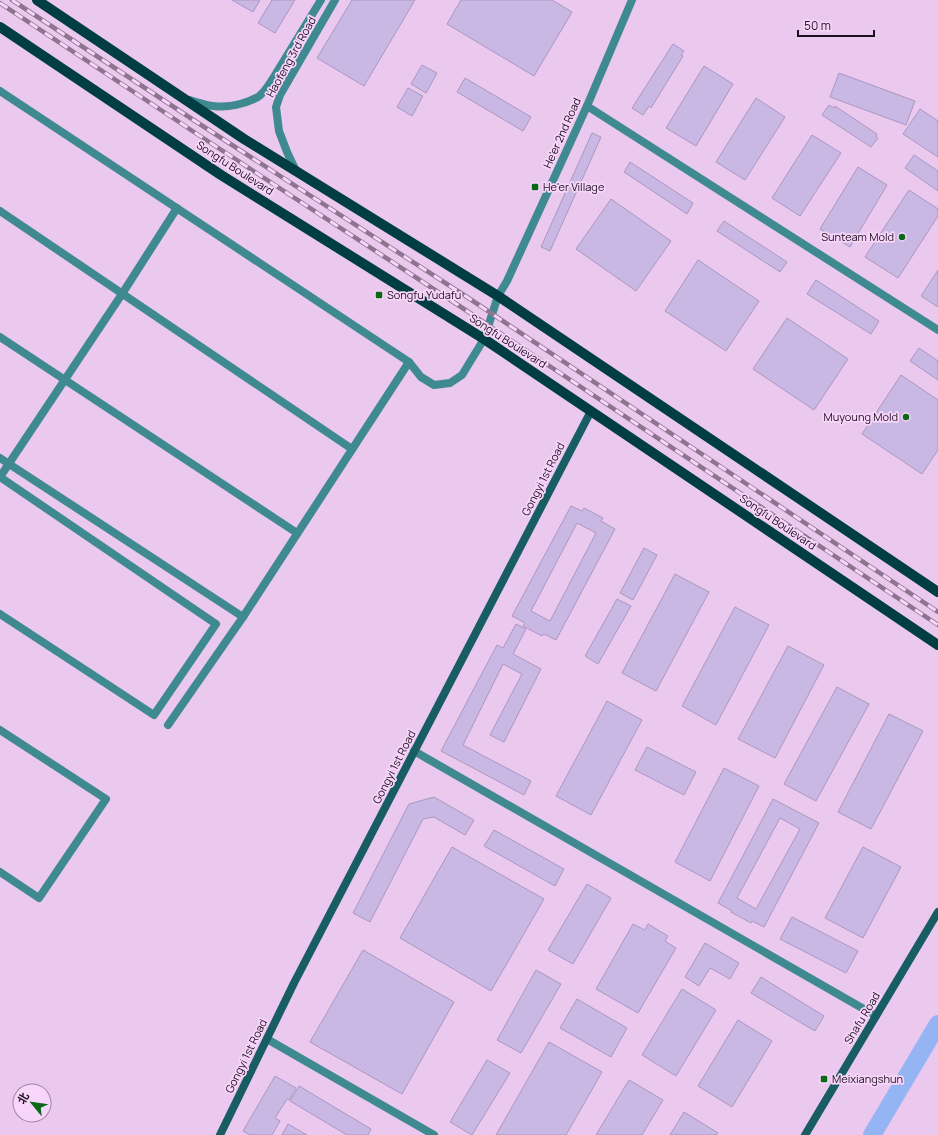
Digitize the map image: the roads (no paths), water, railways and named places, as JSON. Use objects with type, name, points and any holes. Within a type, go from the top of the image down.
[{"type":"main road","points":[[37,0],[244,139],[498,296],[938,592]]},
{"type":"main road","name":"Songfu Boulevard","points":[[0,27],[221,175],[484,339],[938,645]]},
{"type":"street","name":"Haofeng 3rd Road","points":[[186,99],[214,106],[226,106],[240,104],[259,96],[272,80],[321,0]]},
{"type":"street","name":"Haofeng 3rd Road","points":[[296,171],[279,131],[276,107],[280,95],[335,0]]},
{"type":"street","name":"He'er 2nd Road","points":[[0,91],[409,362],[421,377],[434,384],[450,383],[462,375],[484,339],[498,296],[507,281],[587,106],[632,0]]},
{"type":"street","points":[[587,106],[938,330]]},
{"type":"street","points":[[0,614],[154,716],[216,624],[0,477],[122,294],[177,208]]},
{"type":"street","points":[[0,212],[352,449]]},
{"type":"street","points":[[0,337],[297,533]]},
{"type":"street","points":[[168,725],[243,617],[409,362]]},
{"type":"street","name":"Gongyi 1st Road","points":[[220,1135],[294,983],[591,411]]},
{"type":"street","points":[[0,458],[243,617]]},
{"type":"street","points":[[0,730],[106,799],[39,898],[0,872]]},
{"type":"street","points":[[414,751],[876,1016]]},
{"type":"street","name":"Shafu Road","points":[[805,1135],[938,912]]},
{"type":"street","points":[[267,1039],[434,1135]]},
{"type":"waterway","points":[[872,1135],[938,1024]]},
{"type":"railway","points":[[12,0],[195,121],[467,297],[938,612]]},
{"type":"railway","points":[[0,3],[461,307],[938,625]]},
{"type":"place","name":"He'er Village","points":[[535,187]]},
{"type":"place","name":"Sunteam Mold","points":[[902,237]]},
{"type":"place","name":"Songfu Yudafu","points":[[379,295]]},
{"type":"place","name":"Muyoung Mold","points":[[906,417]]},
{"type":"place","name":"Meixiangshun","points":[[824,1079]]}]
